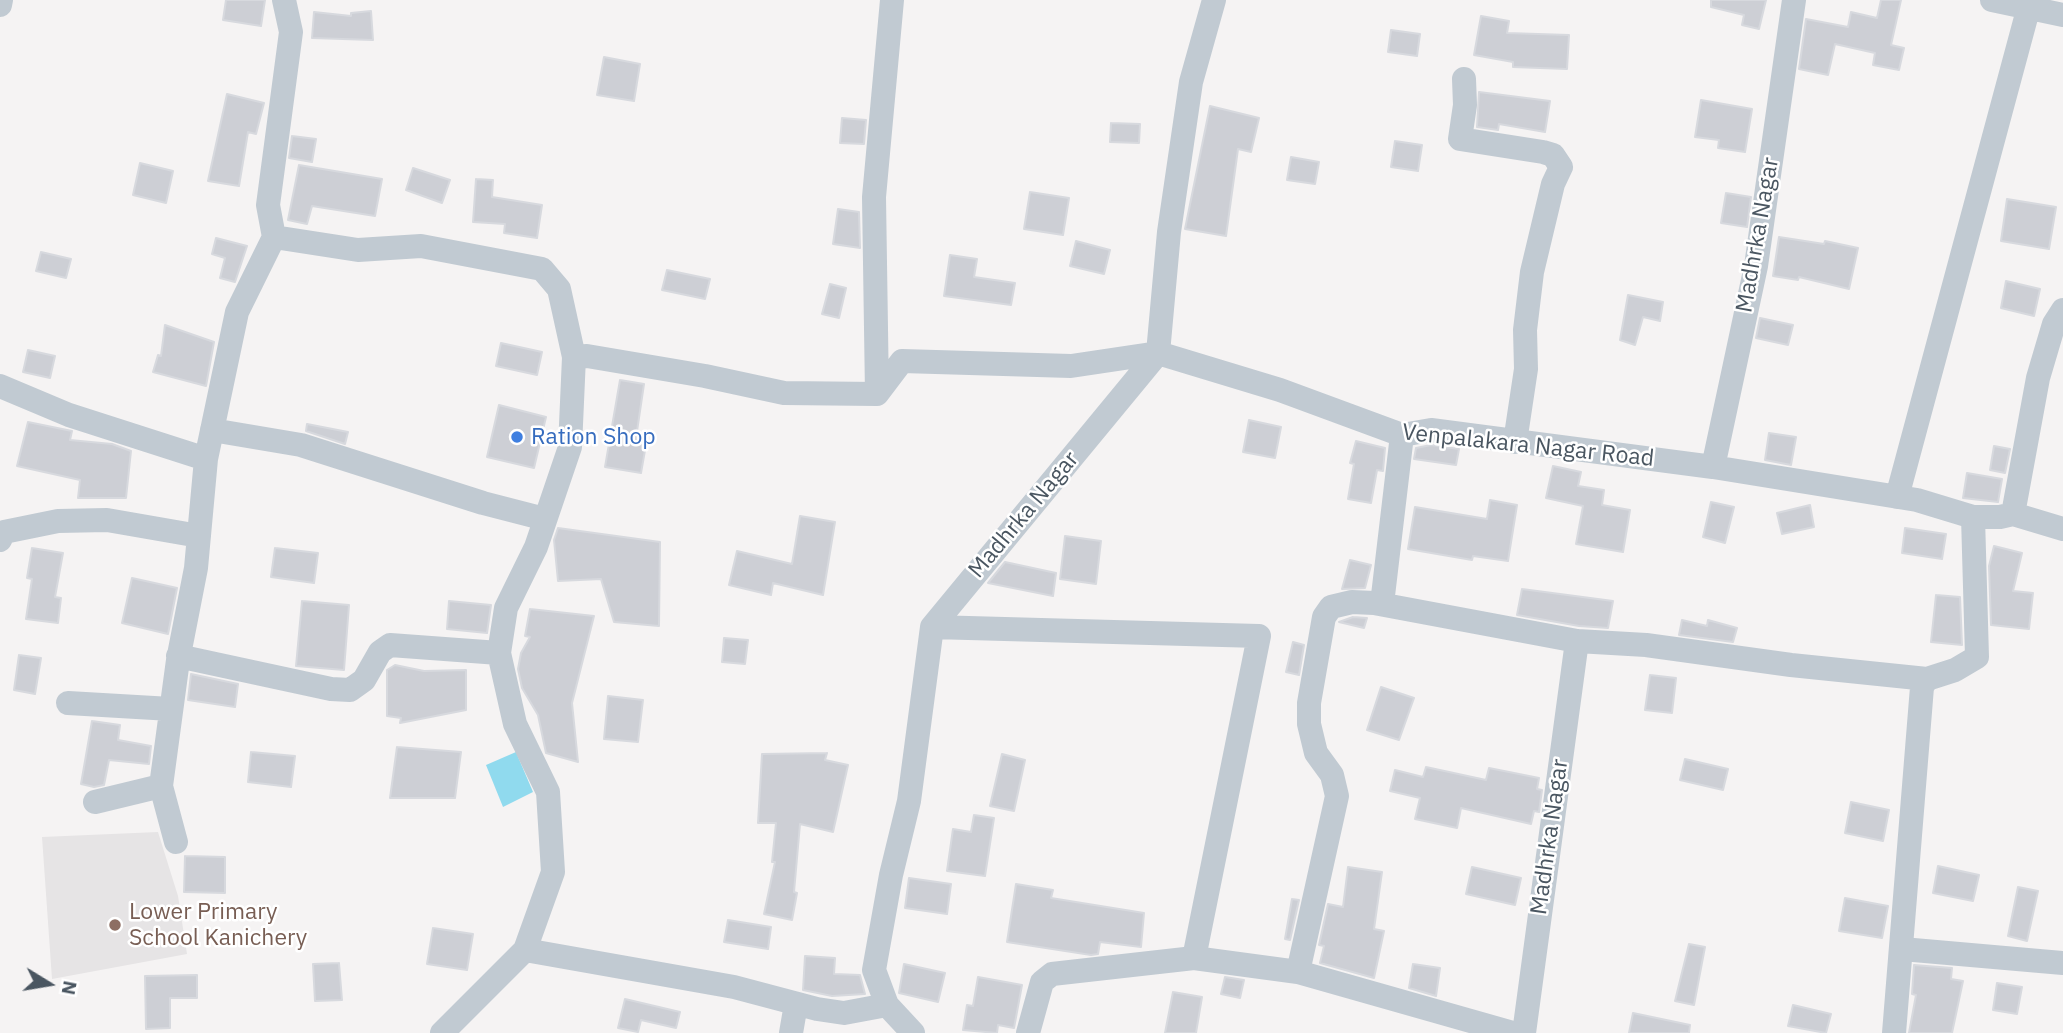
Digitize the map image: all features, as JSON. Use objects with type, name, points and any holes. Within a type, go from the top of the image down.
[{"type":"street","points":[[176,842],[161,786],[178,658],[196,568],[206,458],[237,312],[274,237],[268,205],[291,32],[284,0]]},
{"type":"street","points":[[575,362],[587,356],[784,393],[877,394],[874,197],[892,0]]},
{"type":"street","points":[[1158,353],[1169,232],[1191,82],[1214,0]]},
{"type":"street","name":"Madhrka Nagar","points":[[1713,467],[1756,267],[1794,0]]},
{"type":"street","points":[[1992,0],[2028,10],[2063,15]]},
{"type":"street","points":[[1897,497],[2028,10]]},
{"type":"street","points":[[1464,79],[1465,105],[1460,139],[1543,152],[1553,156],[1561,167],[1553,184],[1532,272],[1525,330],[1526,369],[1515,442]]},
{"type":"street","points":[[274,237],[358,250],[421,246],[542,269],[559,289],[575,362],[570,447],[536,547],[506,608],[499,653],[515,724],[548,792],[553,872],[526,950],[442,1033]]},
{"type":"street","points":[[2012,513],[2038,378],[2054,324],[2063,310]]},
{"type":"street","name":"Venpalakara Nagar Road","points":[[877,394],[902,361],[1071,366],[1158,353],[1280,390],[1402,435],[1431,430],[1713,467],[1897,497],[1943,506],[1973,517]]},
{"type":"street","name":"Madhrka Nagar","points":[[932,627],[1158,353]]},
{"type":"street","points":[[0,386],[69,415],[206,458]]},
{"type":"street","points":[[212,430],[301,445],[483,503],[545,519]]},
{"type":"street","points":[[1382,604],[1402,435]]},
{"type":"street","points":[[1298,972],[1337,796],[1332,775],[1316,753],[1309,724],[1309,703],[1324,617],[1331,607],[1341,603],[1382,604],[1577,641],[1646,645],[1791,665],[1927,679],[1955,670],[1978,657],[1973,517],[2000,517],[2012,513],[2063,529]]},
{"type":"street","points":[[0,540],[4,532],[58,522],[107,520],[199,536]]},
{"type":"street","points":[[913,1033],[887,1005],[874,970],[891,876],[909,801],[932,627],[1259,636],[1194,958]]},
{"type":"street","name":"Madhrka Nagar","points":[[1524,1033],[1577,641]]},
{"type":"street","points":[[178,658],[331,689],[349,690],[364,680],[380,652],[390,645],[499,653]]},
{"type":"street","points":[[1894,1033],[1920,699],[1927,679]]},
{"type":"street","points":[[68,703],[171,709]]},
{"type":"street","points":[[95,802],[161,786]]},
{"type":"street","points":[[1902,949],[2063,963]]},
{"type":"street","points":[[526,950],[734,987],[796,1004],[844,1013],[887,1005]]},
{"type":"street","points":[[1028,1033],[1042,982],[1052,974],[1194,958],[1298,972],[1513,1033]]},
{"type":"street","points":[[791,1033],[796,1004]]},
{"type":"shaded area","name":"Lower Primary School Kanichery","points":[[158,832],[178,896],[187,954],[52,979],[42,837]]},
{"type":"water","points":[[516,752],[533,792],[503,807],[486,765]]},
{"type":"building","points":[[226,0],[265,0],[261,26],[223,20]]},
{"type":"building","points":[[1711,0],[1766,0],[1759,29],[1742,25],[1744,15],[1711,7]]},
{"type":"building","points":[[1881,0],[1901,0],[1891,45],[1904,48],[1899,70],[1873,65],[1875,53],[1835,44],[1828,75],[1799,69],[1806,19],[1848,27],[1851,12],[1877,18]]},
{"type":"building","points":[[371,11],[373,40],[312,38],[314,12],[351,16],[351,13]]},
{"type":"building","points":[[1481,16],[1509,21],[1507,33],[1569,35],[1567,69],[1513,67],[1513,62],[1474,55]]},
{"type":"building","points":[[1391,30],[1420,34],[1417,56],[1388,52]]},
{"type":"building","points":[[604,57],[640,64],[634,101],[597,95]]},
{"type":"building","points":[[1479,92],[1550,101],[1545,132],[1499,124],[1498,130],[1477,127]]},
{"type":"building","points":[[227,94],[264,103],[256,134],[248,132],[239,186],[208,181]]},
{"type":"building","points":[[1701,100],[1752,109],[1745,152],[1718,148],[1719,140],[1695,137]]},
{"type":"building","points":[[1210,106],[1259,118],[1251,152],[1238,149],[1226,236],[1185,229]]},
{"type":"building","points":[[842,118],[866,120],[864,144],[840,143]]},
{"type":"building","points":[[1111,123],[1140,124],[1139,143],[1110,142]]},
{"type":"building","points":[[292,136],[316,139],[312,162],[289,158]]},
{"type":"building","points":[[1395,141],[1422,145],[1418,171],[1391,167]]},
{"type":"building","points":[[1291,157],[1319,162],[1315,184],[1287,180]]},
{"type":"building","points":[[140,163],[173,171],[166,203],[133,195]]},
{"type":"building","points":[[299,165],[382,179],[375,216],[312,206],[307,224],[288,220]]},
{"type":"building","points":[[413,168],[450,180],[442,203],[406,190]]},
{"type":"building","points":[[476,179],[493,180],[492,197],[542,205],[537,238],[504,233],[505,224],[473,222]]},
{"type":"building","points":[[1030,192],[1069,198],[1063,235],[1024,229]]},
{"type":"building","points":[[1726,193],[1751,197],[1747,227],[1721,223]]},
{"type":"building","points":[[2007,199],[2056,207],[2049,249],[2001,241]]},
{"type":"building","points":[[838,209],[859,212],[860,248],[833,244]]},
{"type":"building","points":[[1779,237],[1824,244],[1825,241],[1858,248],[1849,289],[1799,277],[1798,280],[1773,276]]},
{"type":"building","points":[[216,238],[247,246],[235,282],[220,278],[225,258],[212,254]]},
{"type":"building","points":[[1076,241],[1110,250],[1104,274],[1070,266]]},
{"type":"building","points":[[41,252],[71,259],[66,278],[36,271]]},
{"type":"building","points":[[950,255],[977,259],[974,277],[1015,283],[1011,305],[944,296]]},
{"type":"building","points":[[667,270],[710,279],[705,299],[662,290]]},
{"type":"building","points":[[2006,281],[2040,289],[2034,316],[2001,308]]},
{"type":"building","points":[[830,284],[846,288],[839,318],[822,314]]},
{"type":"building","points":[[1628,295],[1663,302],[1660,321],[1643,317],[1635,345],[1620,340]]},
{"type":"building","points":[[1760,318],[1793,325],[1788,345],[1756,338]]},
{"type":"building","points":[[165,325],[214,342],[206,386],[153,372],[158,355],[161,356]]},
{"type":"building","points":[[501,343],[542,352],[537,375],[496,366]]},
{"type":"building","points":[[28,350],[55,356],[50,378],[23,372]]},
{"type":"building","points":[[620,380],[644,384],[636,438],[647,439],[641,473],[605,467]]},
{"type":"building","name":"Ration Shop","points":[[499,405],[546,417],[534,468],[487,457]]},
{"type":"building","points":[[1249,420],[1281,427],[1275,458],[1243,452]]},
{"type":"building","points":[[28,422],[72,431],[70,440],[112,444],[131,451],[126,498],[78,498],[80,480],[17,466]]},
{"type":"building","points":[[307,424],[348,432],[345,444],[306,431]]},
{"type":"building","points":[[1769,433],[1796,437],[1791,465],[1765,460]]},
{"type":"building","points":[[1356,441],[1385,448],[1383,471],[1377,470],[1371,503],[1348,499],[1354,464],[1350,463]]},
{"type":"building","points":[[1431,445],[1459,449],[1456,465],[1414,459],[1416,448]]},
{"type":"building","points":[[1994,446],[2010,449],[2005,473],[1990,470]]},
{"type":"building","points":[[1553,466],[1581,472],[1578,486],[1604,490],[1602,505],[1630,510],[1623,552],[1576,544],[1583,506],[1546,498]]},
{"type":"building","points":[[1967,473],[2002,479],[1998,502],[1963,498]]},
{"type":"building","points":[[1490,500],[1517,505],[1508,561],[1473,556],[1472,560],[1408,549],[1415,507],[1487,519]]},
{"type":"building","points":[[1711,502],[1734,507],[1725,543],[1703,537]]},
{"type":"building","points":[[1810,505],[1814,527],[1782,534],[1777,513]]},
{"type":"building","points":[[800,516],[835,522],[823,595],[773,583],[771,595],[729,585],[737,551],[792,564]]},
{"type":"building","points":[[558,528],[660,542],[659,626],[614,622],[601,579],[558,581],[554,540]]},
{"type":"building","points":[[1905,528],[1946,534],[1942,559],[1902,553]]},
{"type":"building","points":[[1065,536],[1101,541],[1096,584],[1060,579]]},
{"type":"building","points":[[1994,546],[2022,553],[2013,591],[2033,593],[2029,629],[1991,625],[1989,566]]},
{"type":"building","points":[[32,548],[63,553],[55,597],[61,598],[58,623],[26,619],[32,579],[27,578]]},
{"type":"building","points":[[275,548],[318,553],[314,583],[271,577]]},
{"type":"building","points":[[1350,560],[1371,565],[1365,588],[1342,589]]},
{"type":"building","points":[[1005,562],[1056,573],[1053,596],[988,583]]},
{"type":"building","points":[[132,578],[177,588],[168,634],[122,623]]},
{"type":"building","points":[[1522,589],[1613,601],[1608,628],[1579,626],[1517,615]]},
{"type":"building","points":[[1936,595],[1960,597],[1962,645],[1931,642]]},
{"type":"building","points":[[302,601],[349,605],[344,670],[296,666]]},
{"type":"building","points":[[449,601],[491,605],[487,633],[447,629]]},
{"type":"building","points":[[530,609],[594,616],[572,703],[578,762],[546,753],[538,715],[522,688],[518,669],[521,653],[530,637],[525,636]]},
{"type":"building","points":[[1353,617],[1367,618],[1364,628],[1339,622]]},
{"type":"building","points":[[1682,620],[1707,626],[1708,620],[1737,628],[1733,642],[1679,635]]},
{"type":"building","points":[[724,638],[748,640],[745,664],[722,662]]},
{"type":"building","points":[[1293,642],[1304,645],[1299,675],[1286,672]]},
{"type":"building","points":[[19,655],[41,658],[35,694],[14,690]]},
{"type":"building","points":[[395,665],[424,671],[466,670],[466,710],[400,723],[401,718],[387,716],[387,670]]},
{"type":"building","points":[[191,674],[238,684],[235,707],[188,700]]},
{"type":"building","points":[[1650,675],[1676,678],[1672,713],[1645,710]]},
{"type":"building","points":[[1381,687],[1414,698],[1399,740],[1367,730]]},
{"type":"building","points":[[608,696],[643,700],[638,742],[604,739]]},
{"type":"building","points":[[92,721],[120,725],[118,740],[151,746],[149,764],[109,760],[104,785],[94,787],[81,784]]},
{"type":"building","points":[[397,747],[461,752],[455,798],[390,798]]},
{"type":"building","points":[[251,752],[295,756],[291,787],[248,782]]},
{"type":"building","points":[[827,753],[825,760],[848,765],[833,832],[800,824],[794,892],[797,893],[792,920],[764,914],[775,862],[772,862],[776,823],[758,823],[762,754]]},
{"type":"building","points":[[1002,754],[1025,760],[1014,811],[990,806]]},
{"type":"building","points":[[1685,759],[1728,769],[1723,790],[1680,780]]},
{"type":"building","points":[[1426,767],[1486,780],[1489,768],[1539,778],[1537,789],[1542,790],[1539,812],[1534,811],[1531,824],[1461,808],[1457,828],[1415,819],[1420,798],[1390,791],[1395,770],[1423,777]]},
{"type":"building","points":[[1851,802],[1889,810],[1883,841],[1845,833]]},
{"type":"building","points":[[974,815],[994,818],[985,876],[947,871],[953,829],[971,832]]},
{"type":"building","points":[[185,856],[225,857],[225,893],[184,892]]},
{"type":"building","points":[[1938,866],[1979,875],[1973,901],[1933,893]]},
{"type":"building","points":[[1348,867],[1382,872],[1374,929],[1384,931],[1374,978],[1320,963],[1324,946],[1319,945],[1328,904],[1343,907]]},
{"type":"building","points":[[1472,867],[1521,878],[1515,905],[1466,894]]},
{"type":"building","points":[[909,878],[951,884],[947,914],[905,908]]},
{"type":"building","points":[[1016,884],[1053,890],[1051,898],[1144,913],[1141,947],[1100,942],[1098,954],[1091,955],[1007,942]]},
{"type":"building","points":[[2018,887],[2038,891],[2027,941],[2008,936]]},
{"type":"building","points":[[1845,898],[1888,906],[1882,938],[1839,931]]},
{"type":"building","points":[[1292,899],[1299,900],[1290,940],[1285,939]]},
{"type":"building","points":[[728,920],[771,927],[768,949],[724,942]]},
{"type":"building","points":[[433,928],[473,934],[467,970],[427,964]]},
{"type":"building","points":[[1689,944],[1705,947],[1694,1005],[1675,1001]]},
{"type":"building","points":[[805,956],[835,958],[834,974],[860,975],[865,994],[832,996],[803,990]]},
{"type":"building","points":[[339,963],[342,1000],[315,1001],[313,964]]},
{"type":"building","points":[[904,964],[945,973],[938,1002],[899,993]]},
{"type":"building","points":[[1413,964],[1440,968],[1436,996],[1409,988]]},
{"type":"building","points":[[1914,965],[1952,968],[1951,979],[1963,981],[1952,1033],[1909,1033],[1916,995],[1912,994]]},
{"type":"building","points":[[197,975],[197,998],[170,998],[170,1028],[146,1029],[145,976]]},
{"type":"building","points":[[978,977],[1022,985],[1014,1028],[998,1025],[997,1033],[963,1030],[967,1005],[973,1006]]},
{"type":"building","points":[[1225,977],[1244,980],[1240,998],[1221,994]]},
{"type":"building","points":[[1997,983],[2022,987],[2017,1014],[1993,1010]]},
{"type":"building","points":[[1173,992],[1202,997],[1196,1033],[1165,1033]]},
{"type":"building","points":[[625,999],[680,1012],[676,1028],[641,1020],[638,1032],[618,1028]]},
{"type":"building","points":[[1793,1005],[1831,1014],[1826,1033],[1788,1026]]},
{"type":"building","points":[[1633,1013],[1690,1025],[1689,1033],[1629,1033]]},
{"type":"place","name":"Ration Shop","points":[[517,437]]},
{"type":"place","name":"Lower Primary School Kanichery","points":[[115,925]]}]
